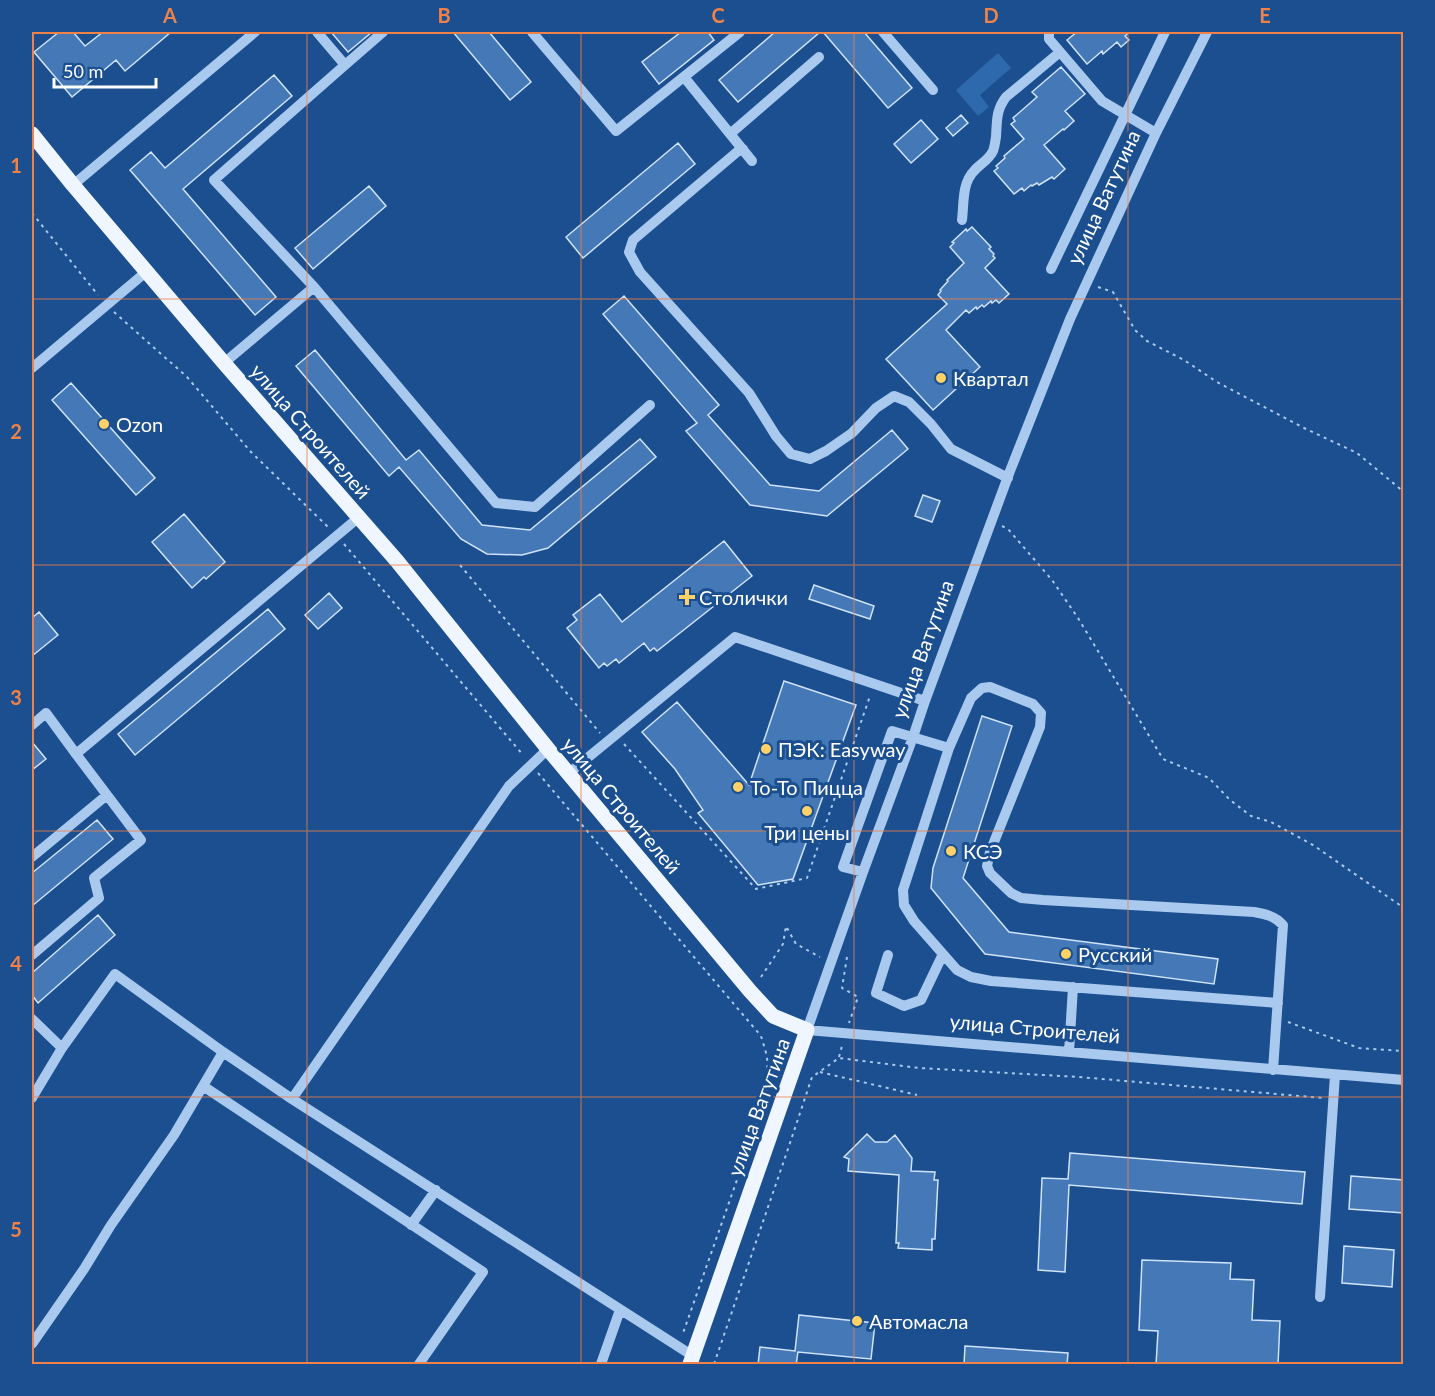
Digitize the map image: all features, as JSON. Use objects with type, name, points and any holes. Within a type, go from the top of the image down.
[{"type":"main road","name":"улица Строителей","points":[[32,134],[146,272],[397,561],[548,749],[750,991],[773,1016],[807,1030]]},
{"type":"main road","name":"улица Ватутина","points":[[692,1360],[807,1030]]},
{"type":"street","points":[[74,185],[255,32]]},
{"type":"street","points":[[317,32],[345,64]]},
{"type":"street","points":[[382,32],[214,180],[314,287],[496,503],[535,507],[650,405]]},
{"type":"street","points":[[532,32],[616,131],[740,32]]},
{"type":"street","points":[[883,32],[933,90]]},
{"type":"street","points":[[1049,32],[1049,39],[1102,100],[1156,134]]},
{"type":"street","points":[[1051,270],[1165,32]]},
{"type":"street","name":"улица Ватутина","points":[[807,1030],[992,519],[1066,330],[1156,134],[1207,32]]},
{"type":"street","points":[[962,220],[967,179],[988,159],[995,146],[1000,105],[1006,97],[1060,52]]},
{"type":"street","points":[[730,134],[819,57]]},
{"type":"street","points":[[684,77],[752,161]]},
{"type":"street","points":[[743,150],[737,152],[633,240],[629,252],[640,272],[749,393],[776,436],[791,454],[810,459],[826,451],[852,433],[876,408],[894,396],[909,402],[951,449],[1008,478]]},
{"type":"street","points":[[32,368],[146,272]]},
{"type":"street","points":[[224,363],[314,287]]},
{"type":"street","points":[[76,754],[358,518]]},
{"type":"street","points":[[569,773],[735,637],[925,701]]},
{"type":"street","points":[[1273,1070],[1278,1003],[1283,925],[1279,920],[1270,915],[1254,912],[1043,900],[1021,898],[1011,893],[990,873],[987,866],[990,852],[1040,727],[1041,713],[1034,704],[990,687],[982,688],[971,698],[949,748],[903,891],[904,905],[914,921],[957,970],[971,977],[991,981],[1278,1003]]},
{"type":"street","points":[[32,725],[46,713],[141,840],[94,878],[99,898],[32,956]]},
{"type":"street","points":[[863,872],[843,867],[892,730],[949,748]]},
{"type":"street","points":[[292,1099],[509,786],[548,749]]},
{"type":"street","points":[[32,857],[107,795]]},
{"type":"street","points":[[888,955],[876,993],[904,1006],[921,1000],[942,954]]},
{"type":"street","points":[[32,1098],[62,1048],[115,974],[292,1099],[678,1347],[692,1360]]},
{"type":"street","points":[[1069,1052],[1073,987]]},
{"type":"street","points":[[32,1019],[62,1048]]},
{"type":"street","name":"улица Строителей","points":[[807,1030],[1404,1080]]},
{"type":"street","points":[[32,1344],[174,1135],[224,1052]]},
{"type":"street","points":[[1320,1297],[1335,1075]]},
{"type":"street","points":[[203,1086],[483,1272],[419,1365]]},
{"type":"street","points":[[411,1225],[436,1190]]},
{"type":"street","points":[[601,1365],[620,1310]]},
{"type":"path","points":[[32,213],[106,306],[187,377],[251,452],[337,536],[761,1036],[767,1056],[768,1081],[763,1106],[678,1347]]},
{"type":"path","points":[[1086,283],[1113,292],[1135,330],[1148,341],[1184,360],[1217,382],[1357,453],[1404,492]]},
{"type":"path","points":[[992,519],[1008,529],[1052,580],[1078,618],[1163,759],[1209,778],[1230,800],[1251,816],[1271,822],[1313,844],[1404,908]]},
{"type":"path","points":[[460,565],[600,734],[623,743],[756,889],[807,878],[874,683]]},
{"type":"path","points":[[761,978],[783,944],[786,926],[796,944],[819,957]]},
{"type":"path","points":[[714,1365],[812,1077],[839,1058],[858,997],[842,988],[848,954]]},
{"type":"path","points":[[1277,1017],[1359,1048],[1404,1052]]},
{"type":"path","points":[[839,1058],[919,1068],[1079,1077],[1332,1099]]},
{"type":"path","points":[[820,1072],[917,1095]]},
{"type":"shaded area","points":[[998,53],[1011,68],[980,95],[989,107],[978,116],[956,90]]},
{"type":"building","points":[[59,32],[73,32],[85,46],[103,32],[171,32],[125,71],[116,60],[72,97],[34,52]]},
{"type":"building","points":[[331,32],[372,32],[348,52]]},
{"type":"building","points":[[453,32],[489,32],[531,82],[510,100]]},
{"type":"building","points":[[681,32],[708,32],[714,40],[659,84],[642,62]]},
{"type":"building","points":[[775,32],[820,32],[738,102],[719,80]]},
{"type":"building","points":[[823,32],[864,32],[912,88],[888,108]]},
{"type":"building","points":[[1077,32],[1130,32],[1125,36],[1129,40],[1121,47],[1117,42],[1087,64],[1067,40]]},
{"type":"building","points":[[1061,67],[1085,94],[1065,111],[1074,121],[1044,145],[1065,169],[1054,179],[1052,177],[1039,185],[1037,183],[1031,185],[1024,191],[1022,188],[1014,194],[994,171],[1005,158],[1004,156],[1024,139],[1011,124],[1015,121],[1013,118],[1037,97],[1032,92]]},
{"type":"building","points":[[274,75],[292,96],[183,189],[276,297],[255,315],[130,170],[151,152],[165,168]]},
{"type":"building","points":[[961,115],[968,123],[953,136],[946,128]]},
{"type":"building","points":[[921,120],[938,139],[911,163],[894,144]]},
{"type":"building","points":[[678,143],[695,164],[583,258],[566,237]]},
{"type":"building","points":[[369,186],[386,206],[313,269],[295,248]]},
{"type":"building","points":[[972,227],[991,247],[989,249],[994,254],[995,258],[985,268],[1009,294],[999,303],[996,300],[992,303],[991,301],[984,307],[982,305],[977,309],[976,307],[969,313],[966,310],[946,330],[980,367],[933,410],[886,359],[947,304],[938,295],[940,290],[964,263],[950,247],[954,243],[952,242],[966,229],[967,231]]},
{"type":"building","points":[[624,296],[719,405],[708,415],[770,485],[819,491],[892,430],[908,449],[827,516],[750,505],[686,431],[697,423],[603,314]]},
{"type":"building","points":[[315,350],[406,460],[419,450],[482,525],[530,530],[640,439],[656,457],[548,548],[522,555],[487,554],[461,539],[399,467],[389,476],[296,366]]},
{"type":"building","points":[[71,383],[155,478],[136,495],[52,400]]},
{"type":"building","points":[[923,495],[940,501],[932,522],[915,516]]},
{"type":"building","points":[[184,514],[225,562],[192,588],[152,542]]},
{"type":"building","points":[[724,541],[752,576],[657,651],[654,648],[650,651],[644,643],[619,663],[616,659],[607,666],[604,663],[599,668],[567,628],[577,620],[573,615],[600,594],[622,622]]},
{"type":"building","points":[[814,585],[874,606],[870,619],[809,599]]},
{"type":"building","points":[[329,593],[342,608],[318,629],[305,615]]},
{"type":"building","points":[[268,609],[285,629],[135,755],[118,734]]},
{"type":"building","points":[[39,612],[58,635],[32,656],[32,618]]},
{"type":"building","points":[[784,681],[856,705],[793,879],[758,885],[698,813],[703,810],[675,769],[642,732],[677,702],[749,785]]},
{"type":"building","points":[[982,716],[1012,726],[963,878],[1009,932],[1218,959],[1214,984],[985,954],[931,888],[933,868]]},
{"type":"building","points":[[32,742],[46,759],[32,770]]},
{"type":"building","points":[[97,820],[113,839],[32,906],[32,873]]},
{"type":"building","points":[[98,915],[115,935],[38,1003],[32,995],[32,973]]},
{"type":"building","points":[[867,1134],[875,1142],[887,1142],[895,1135],[912,1158],[911,1171],[935,1172],[934,1180],[938,1180],[935,1239],[932,1239],[932,1250],[898,1248],[899,1243],[896,1243],[899,1175],[848,1171],[849,1159],[844,1157]]},
{"type":"building","points":[[1070,1153],[1305,1172],[1302,1204],[1069,1185],[1065,1272],[1038,1270],[1042,1178],[1068,1179]]},
{"type":"building","points":[[1351,1176],[1404,1180],[1404,1213],[1349,1209]]},
{"type":"building","points":[[1344,1246],[1394,1250],[1392,1287],[1342,1283]]},
{"type":"building","points":[[1142,1260],[1231,1263],[1230,1279],[1254,1280],[1252,1320],[1280,1321],[1278,1365],[1156,1365],[1158,1331],[1139,1330]]},
{"type":"building","points":[[799,1315],[875,1323],[871,1359],[798,1352],[796,1365],[758,1365],[760,1347],[795,1351]]},
{"type":"building","points":[[965,1346],[1068,1353],[1067,1365],[964,1365]]},
{"type":"place","name":"Квартал","points":[[941,378]]},
{"type":"place","name":"Ozon","points":[[104,424]]},
{"type":"place","name":"Столички","points":[[687,597]]},
{"type":"place","name":"ПЭК: Easyway","points":[[766,749]]},
{"type":"place","name":"То-То Пицца","points":[[738,787]]},
{"type":"place","name":"Три цены","points":[[807,811]]},
{"type":"place","name":"КСЭ","points":[[951,851]]},
{"type":"place","name":"Русский","points":[[1066,954]]},
{"type":"place","name":"Автомасла","points":[[857,1321]]}]
